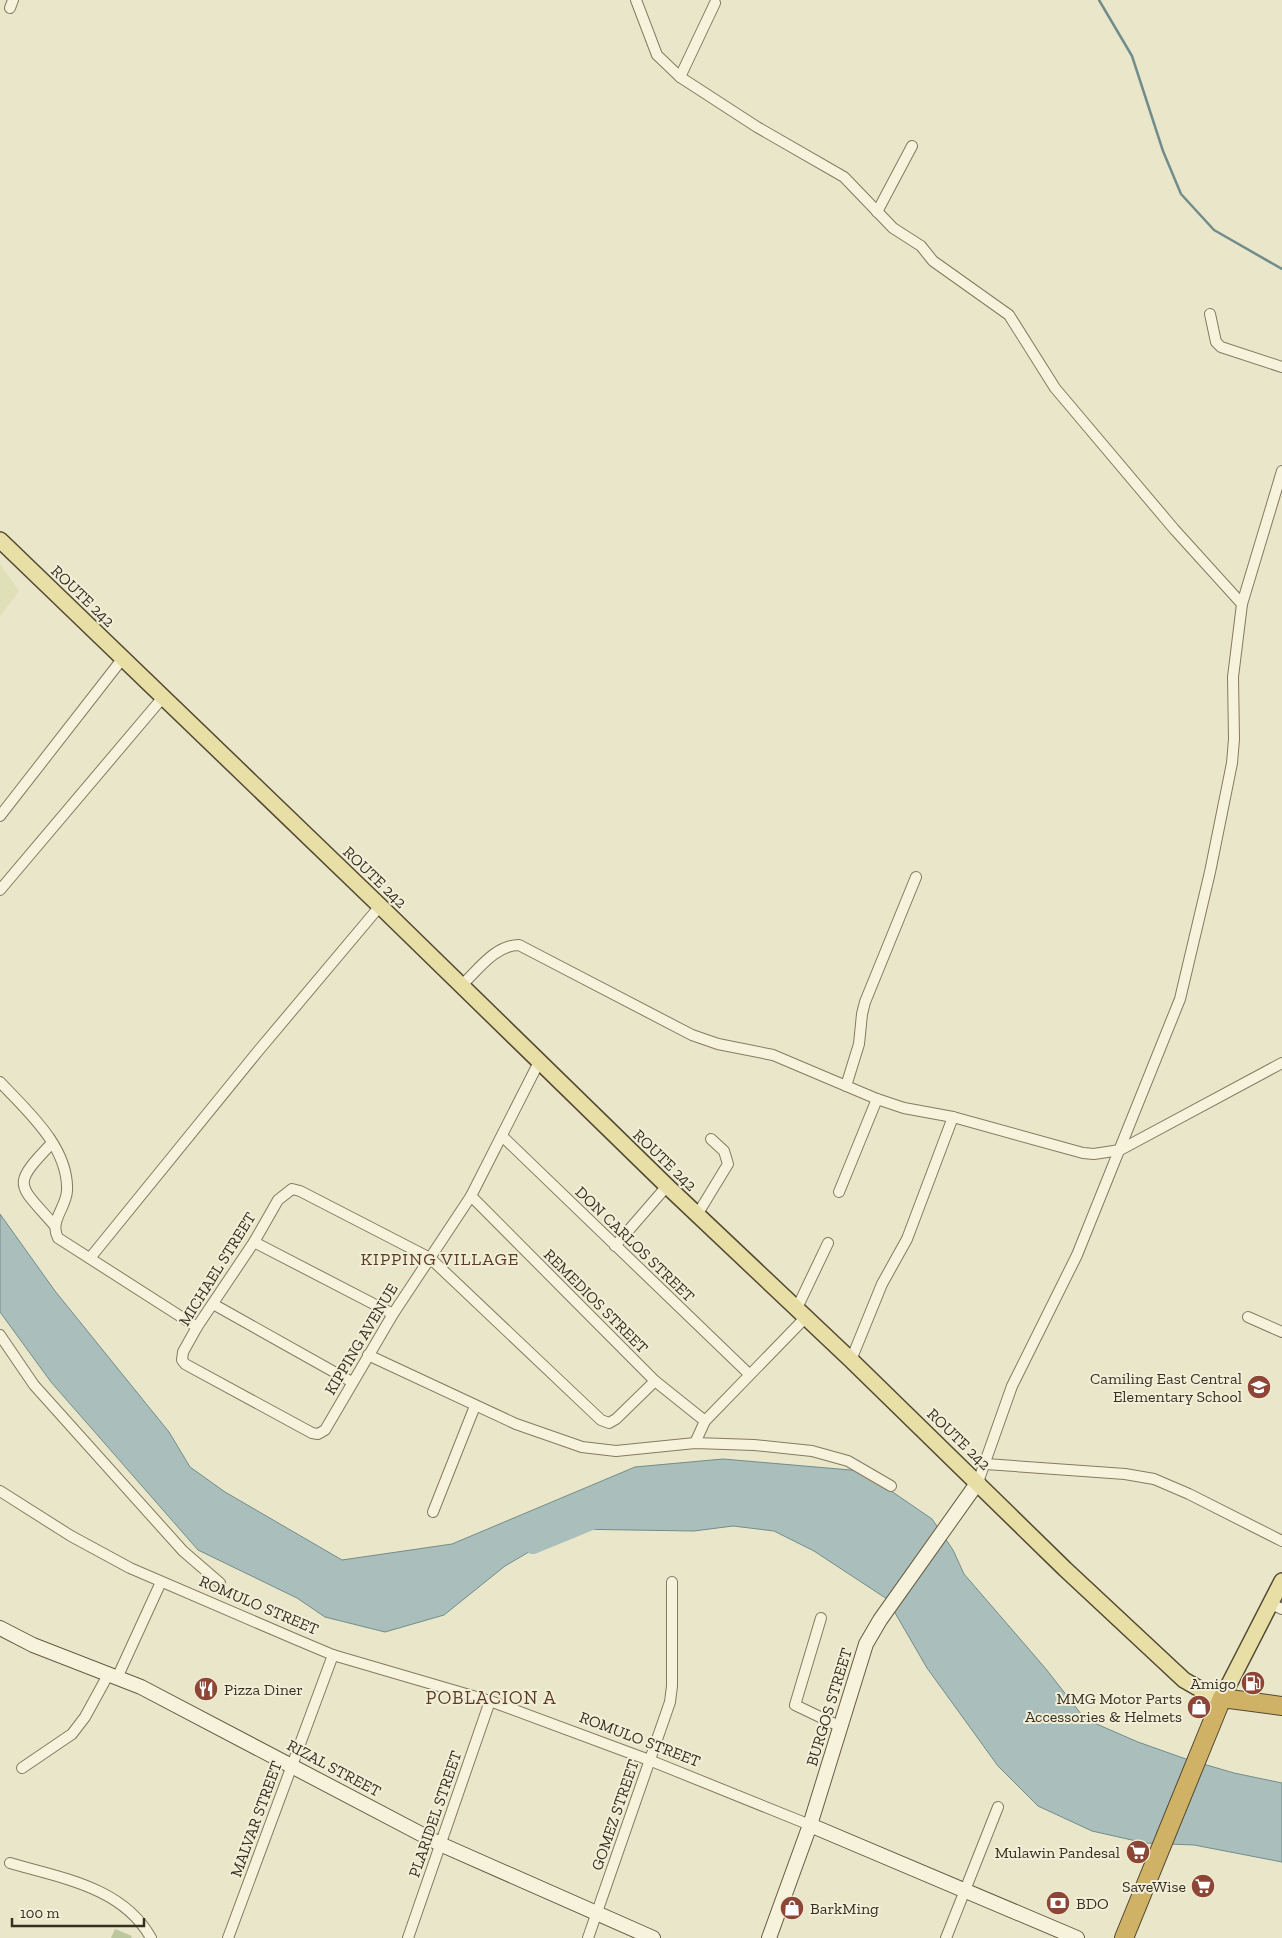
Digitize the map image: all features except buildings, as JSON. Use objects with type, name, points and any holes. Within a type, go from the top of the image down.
[{"type":"highway","points":[[1124,1938],[1222,1698],[1282,1706]]},
{"type":"main road","name":"ROUTE 242","points":[[0,540],[164,696],[697,1215],[802,1312],[978,1482],[1065,1569],[1184,1680],[1205,1692],[1222,1698]]},
{"type":"main road","points":[[1222,1698],[1276,1606],[1282,1582]]},
{"type":"street","points":[[636,0],[657,55],[680,77],[757,127],[844,177],[853,184],[893,228],[921,246],[933,261],[1009,315],[1055,388],[1174,529],[1242,604]]},
{"type":"street","points":[[680,77],[715,3]]},
{"type":"street","points":[[877,212],[912,146]]},
{"type":"street","points":[[1210,314],[1216,342],[1220,347],[1282,367]]},
{"type":"street","points":[[978,1482],[986,1464],[1012,1386],[1077,1255],[1180,999],[1210,872],[1234,751],[1233,677],[1242,604],[1282,471]]},
{"type":"street","points":[[0,816],[123,658]]},
{"type":"street","points":[[0,890],[164,696]]},
{"type":"street","points":[[846,1086],[859,1044],[865,1002],[916,877]]},
{"type":"street","points":[[90,1258],[380,906]]},
{"type":"street","points":[[462,986],[499,950],[509,945],[519,945],[692,1035],[718,1044],[773,1055],[877,1099],[904,1108],[953,1117],[1083,1153],[1094,1154],[1120,1150],[1282,1063]]},
{"type":"street","points":[[502,1136],[539,1062]]},
{"type":"street","points":[[0,1082],[24,1107],[52,1143],[58,1154],[67,1183],[64,1204],[54,1226]]},
{"type":"street","points":[[839,1192],[877,1099]]},
{"type":"street","points":[[851,1360],[885,1276],[907,1239],[953,1117]]},
{"type":"street","name":"KIPPING AVENUE","points":[[318,1434],[325,1430],[393,1314],[471,1196],[502,1136]]},
{"type":"street","name":"DON CARLOS STREET","points":[[502,1136],[749,1374]]},
{"type":"street","points":[[697,1215],[728,1164],[724,1151],[710,1139]]},
{"type":"street","points":[[52,1143],[23,1177],[24,1189],[35,1206],[54,1226],[58,1238],[197,1327]]},
{"type":"street","points":[[615,1246],[667,1186]]},
{"type":"street","name":"MICHAEL STREET","points":[[318,1434],[184,1364],[182,1360],[183,1352],[197,1327],[254,1242],[278,1200],[285,1192],[292,1189],[300,1191],[430,1258]]},
{"type":"street","name":"REMEDIOS STREET","points":[[471,1196],[655,1381],[705,1421]]},
{"type":"street","points":[[254,1242],[393,1314]]},
{"type":"street","points":[[695,1443],[705,1421],[749,1374],[802,1312],[828,1244]]},
{"type":"street","points":[[430,1258],[601,1420],[609,1423],[616,1419],[655,1381]]},
{"type":"street","points":[[214,1304],[352,1382]]},
{"type":"street","points":[[1248,1317],[1282,1332]]},
{"type":"street","points":[[0,1335],[34,1385],[183,1551],[220,1583]]},
{"type":"street","points":[[368,1355],[475,1406],[544,1436],[582,1448],[616,1451],[695,1443],[754,1445],[812,1451],[848,1461],[891,1486]]},
{"type":"street","points":[[433,1512],[475,1406]]},
{"type":"street","points":[[986,1464],[1125,1474],[1154,1479],[1189,1494],[1282,1541]]},
{"type":"street","name":"BURGOS STREET","points":[[769,1938],[810,1825],[860,1660],[880,1620],[978,1482]]},
{"type":"street","name":"ROMULO STREET","points":[[0,1491],[72,1536],[130,1568],[333,1655],[490,1701],[649,1760],[810,1825],[1077,1938]]},
{"type":"street","points":[[22,1768],[72,1734],[85,1717],[113,1676],[161,1582]]},
{"type":"street","name":"GOMEZ STREET","points":[[588,1938],[670,1702],[672,1686],[672,1582]]},
{"type":"street","points":[[820,1618],[795,1705],[841,1727]]},
{"type":"street","name":"RIZAL STREET","points":[[0,1628],[33,1645],[141,1687],[440,1844],[653,1938]]},
{"type":"street","name":"MALVAR STREET","points":[[228,1938],[333,1655]]},
{"type":"street","name":"PLARIDEL STREET","points":[[408,1938],[490,1701]]},
{"type":"street","points":[[946,1938],[998,1807]]},
{"type":"street","points":[[10,1863],[84,1885],[110,1896],[131,1910],[143,1923],[151,1938]]},
{"type":"green space","points":[[0,564],[19,591],[0,616]]},
{"type":"green space","points":[[115,1929],[132,1936],[131,1938],[111,1938]]},
{"type":"shaded area","points":[[0,1214],[55,1291],[169,1432],[190,1467],[225,1492],[342,1560],[452,1544],[635,1467],[723,1459],[862,1471],[932,1519],[953,1550],[964,1574],[1046,1669],[1085,1719],[1138,1742],[1183,1758],[1234,1773],[1282,1783],[1282,1862],[1194,1845],[1145,1843],[1092,1831],[1038,1806],[998,1766],[927,1668],[887,1599],[814,1551],[774,1531],[733,1526],[694,1531],[568,1529],[505,1566],[444,1615],[385,1632],[325,1617],[297,1598],[198,1550],[51,1382],[0,1312]]},
{"type":"waterway","points":[[1099,0],[1132,56],[1163,151],[1181,194],[1214,230],[1282,269]]},
{"type":"waterway","points":[[533,1546],[594,1521]]},
{"type":"place","name":"Camiling East Central Elementary School","points":[[1259,1387]]},
{"type":"place","name":"Amigo","points":[[1253,1683]]},
{"type":"place","name":"Pizza Diner","points":[[206,1689]]},
{"type":"place","name":"MMG Motor Parts Accessories & Helmets","points":[[1199,1707]]},
{"type":"place","name":"Mulawin Pandesal","points":[[1138,1852]]},
{"type":"place","name":"SaveWise","points":[[1203,1886]]},
{"type":"place","name":"BDO","points":[[1058,1903]]},
{"type":"place","name":"BarkMing","points":[[792,1908]]},
{"type":"district","name":"KIPPING VILLAGE","points":[[440,1259]]},
{"type":"district","name":"POBLACION A","points":[[491,1697]]}]
